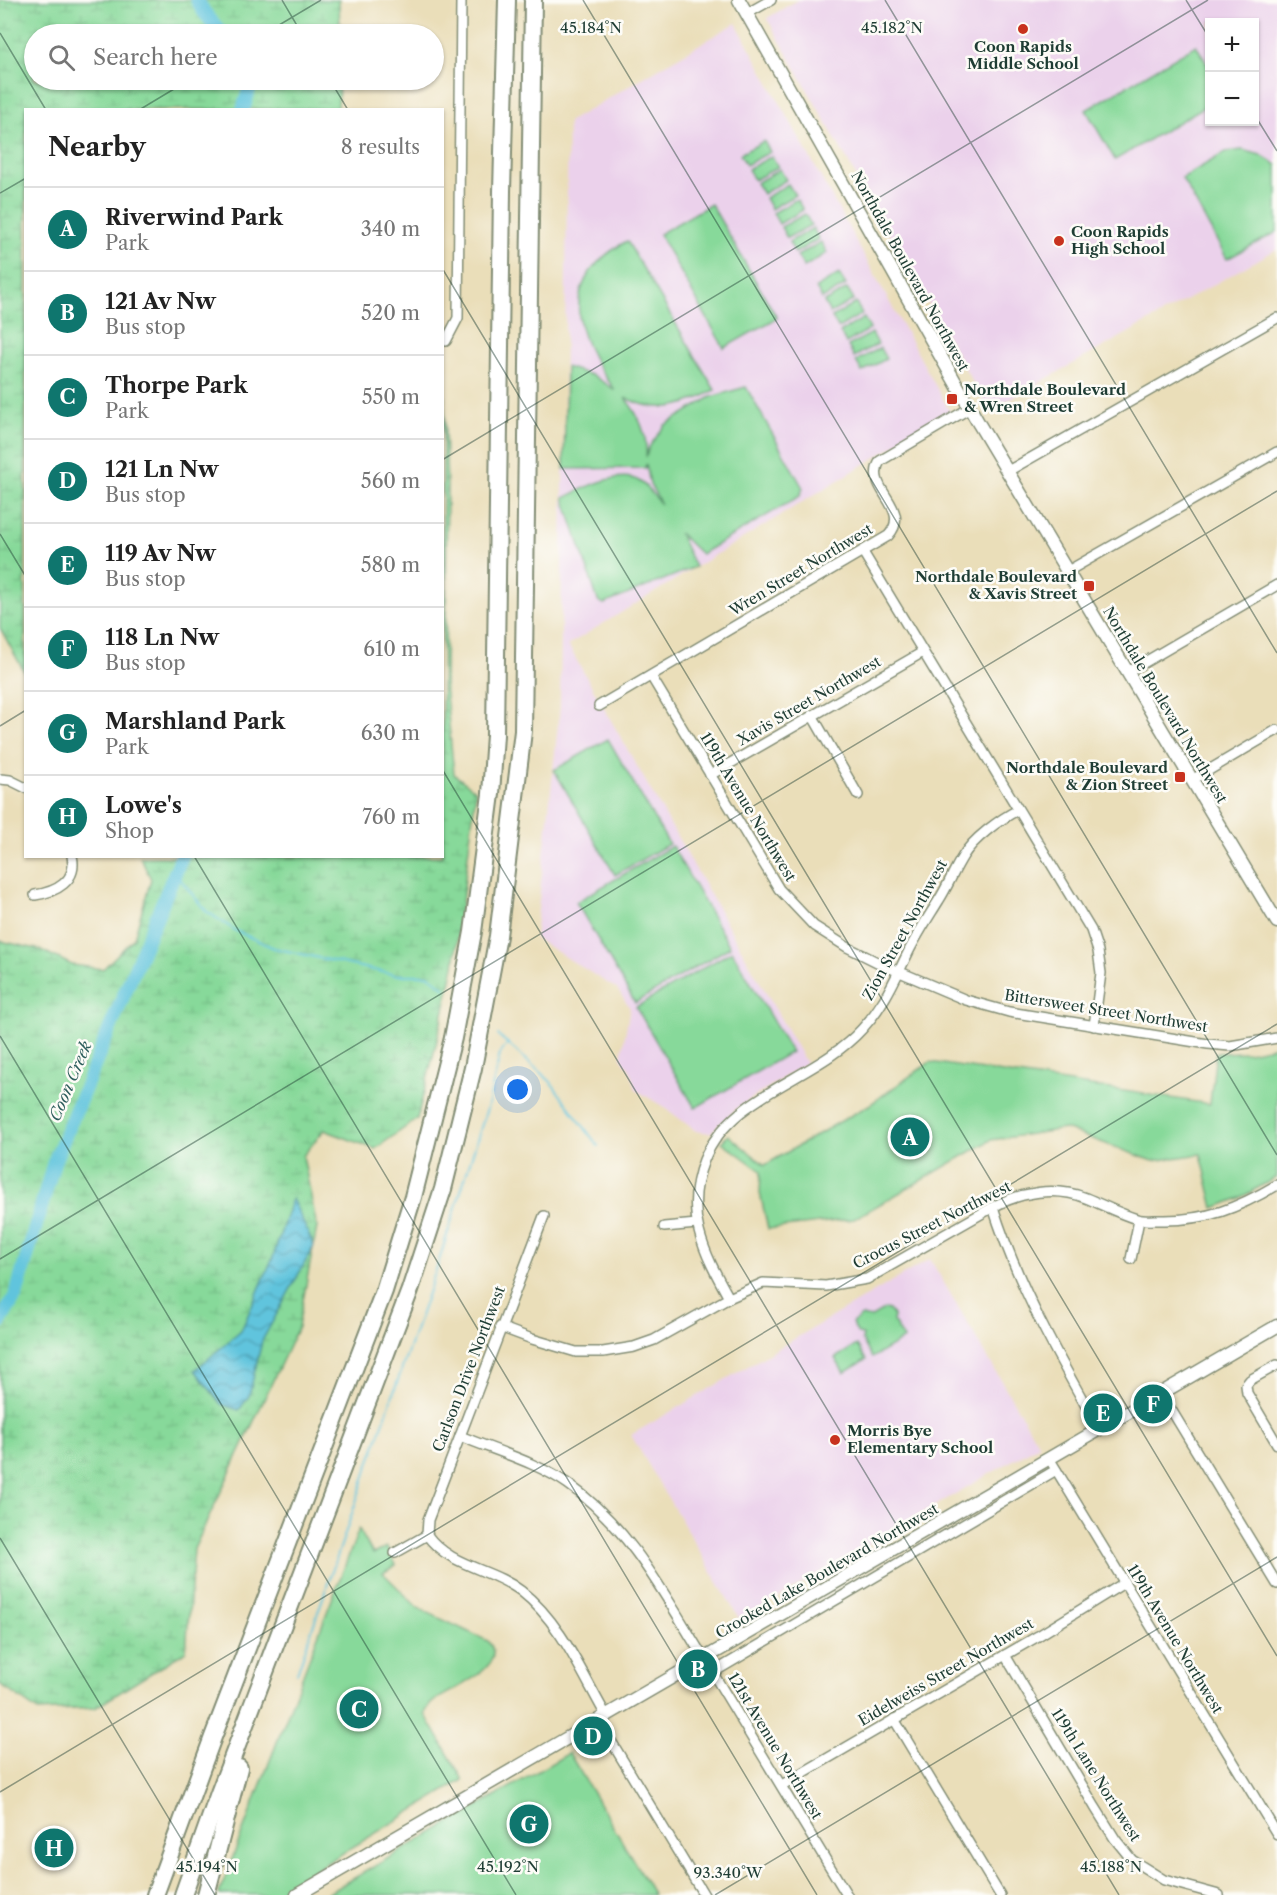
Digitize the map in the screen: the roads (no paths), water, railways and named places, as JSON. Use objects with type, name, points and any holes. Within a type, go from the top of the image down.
[{"type":"highway","points":[[155,1895],[196,1781],[384,1291],[413,1197],[453,1038],[473,932],[491,794],[495,735],[504,0]]},
{"type":"highway","points":[[183,1895],[410,1290],[442,1189],[473,1068],[498,936],[523,731],[535,0]]},
{"type":"highway","points":[[206,1895],[239,1765],[261,1702],[271,1659]]},
{"type":"highway","points":[[147,1895],[196,1781]]},
{"type":"street","points":[[446,341],[458,318],[461,0]]},
{"type":"street","points":[[743,4],[771,0]]},
{"type":"street","name":"Northdale Boulevard Northwest","points":[[743,4],[970,408],[1277,922]]},
{"type":"street","points":[[1008,471],[1277,318]]},
{"type":"street","name":"Wren Street Northwest","points":[[599,706],[888,536],[894,529],[896,521],[895,512],[876,476],[876,468],[880,461],[970,408]]},
{"type":"street","points":[[1068,571],[1277,452]]},
{"type":"street","points":[[863,552],[1091,930],[1098,951],[1101,973],[1094,1026]]},
{"type":"street","points":[[1128,672],[1277,585]]},
{"type":"street","name":"Xavis Street Northwest","points":[[710,775],[922,652]]},
{"type":"street","name":"119th Avenue Northwest","points":[[651,676],[779,889],[814,926],[847,946],[900,972]]},
{"type":"street","points":[[812,715],[858,795]]},
{"type":"street","points":[[1192,780],[1277,730]]},
{"type":"street","points":[[5,779],[24,787]]},
{"type":"street","name":"Zion Street Northwest","points":[[729,1298],[705,1253],[697,1224],[695,1202],[701,1171],[708,1152],[720,1132],[746,1108],[846,1045],[882,1005],[907,955],[964,854],[998,820],[1018,810]]},
{"type":"street","points":[[35,895],[50,893],[68,880],[72,872],[72,858]]},
{"type":"street","name":"Bittersweet Street Northwest","points":[[900,972],[966,1000],[1009,1012],[1229,1046],[1258,1043],[1277,1038]]},
{"type":"street","name":"Crocus Street Northwest","points":[[500,1327],[576,1352],[618,1351],[654,1340],[729,1298],[763,1283],[826,1286],[867,1279],[993,1207],[1010,1198],[1028,1193],[1050,1192],[1083,1197],[1139,1220],[1194,1220],[1237,1207],[1277,1185]]},
{"type":"street","points":[[993,1207],[1012,1262],[1046,1335],[1099,1429]]},
{"type":"street","name":"Carlson Drive Northwest","points":[[427,1535],[428,1520],[544,1216]]},
{"type":"street","points":[[1131,1259],[1139,1220]]},
{"type":"street","points":[[664,1227],[697,1224]]},
{"type":"street","name":"Crooked Lake Boulevard Northwest","points":[[297,1895],[1277,1326]]},
{"type":"street","points":[[1277,1365],[1250,1380],[1246,1385],[1247,1394],[1277,1444]]},
{"type":"street","points":[[1161,1393],[1277,1584]]},
{"type":"street","name":"121st Avenue Northwest","points":[[460,1436],[546,1470],[586,1498],[630,1543],[782,1785],[847,1895]]},
{"type":"street","name":"119th Avenue Northwest","points":[[1049,1458],[1277,1834]]},
{"type":"street","points":[[712,1673],[1056,1470]]},
{"type":"street","points":[[395,1553],[427,1535],[442,1552],[499,1577],[535,1603],[562,1638],[603,1719],[704,1895]]},
{"type":"street","name":"Eidelweiss Street Northwest","points":[[782,1785],[1124,1583]]},
{"type":"street","name":"119th Lane Northwest","points":[[1005,1655],[1095,1807],[1115,1839],[1132,1860],[1164,1880],[1219,1895]]},
{"type":"street","points":[[894,1719],[1000,1895]]},
{"type":"water","points":[[292,1198],[314,1246],[262,1341],[249,1396],[239,1410],[221,1404],[195,1370],[241,1331],[273,1257]]},
{"type":"waterway","name":"Coon Creek","points":[[197,0],[214,24]]},
{"type":"waterway","name":"Coon Creek","points":[[244,108],[249,90]]},
{"type":"waterway","name":"Coon Creek","points":[[0,1322],[16,1295],[54,1162],[181,858]]},
{"type":"waterway","points":[[176,874],[206,911],[236,931],[274,948],[396,975],[428,975],[445,988]]},
{"type":"waterway","points":[[498,1035],[550,1081],[598,1146]]},
{"type":"waterway","points":[[297,1673],[437,1267],[489,1102],[500,1054],[508,1043]]},
{"type":"place","name":"Coon Rapids Middle School","points":[[1023,29]]},
{"type":"place","name":"Coon Rapids High School","points":[[1059,241]]},
{"type":"place","name":"Northdale Boulevard & Wren Street","points":[[952,399]]},
{"type":"place","name":"Northdale Boulevard & Xavis Street","points":[[1089,586]]},
{"type":"place","name":"Northdale Boulevard & Zion Street","points":[[1180,777]]},
{"type":"place","name":"Riverwind Park","points":[[910,1137]]},
{"type":"place","name":"118 Ln Nw","points":[[1153,1404]]},
{"type":"place","name":"119 Av Nw","points":[[1103,1413]]},
{"type":"place","name":"Morris Bye Elementary School","points":[[835,1440]]},
{"type":"place","name":"121 Av Nw","points":[[698,1669]]},
{"type":"place","name":"Thorpe Park","points":[[359,1709]]},
{"type":"place","name":"121 Ln Nw","points":[[593,1736]]},
{"type":"place","name":"Marshland Park","points":[[529,1824]]},
{"type":"place","name":"Lowe's","points":[[54,1848]]}]
